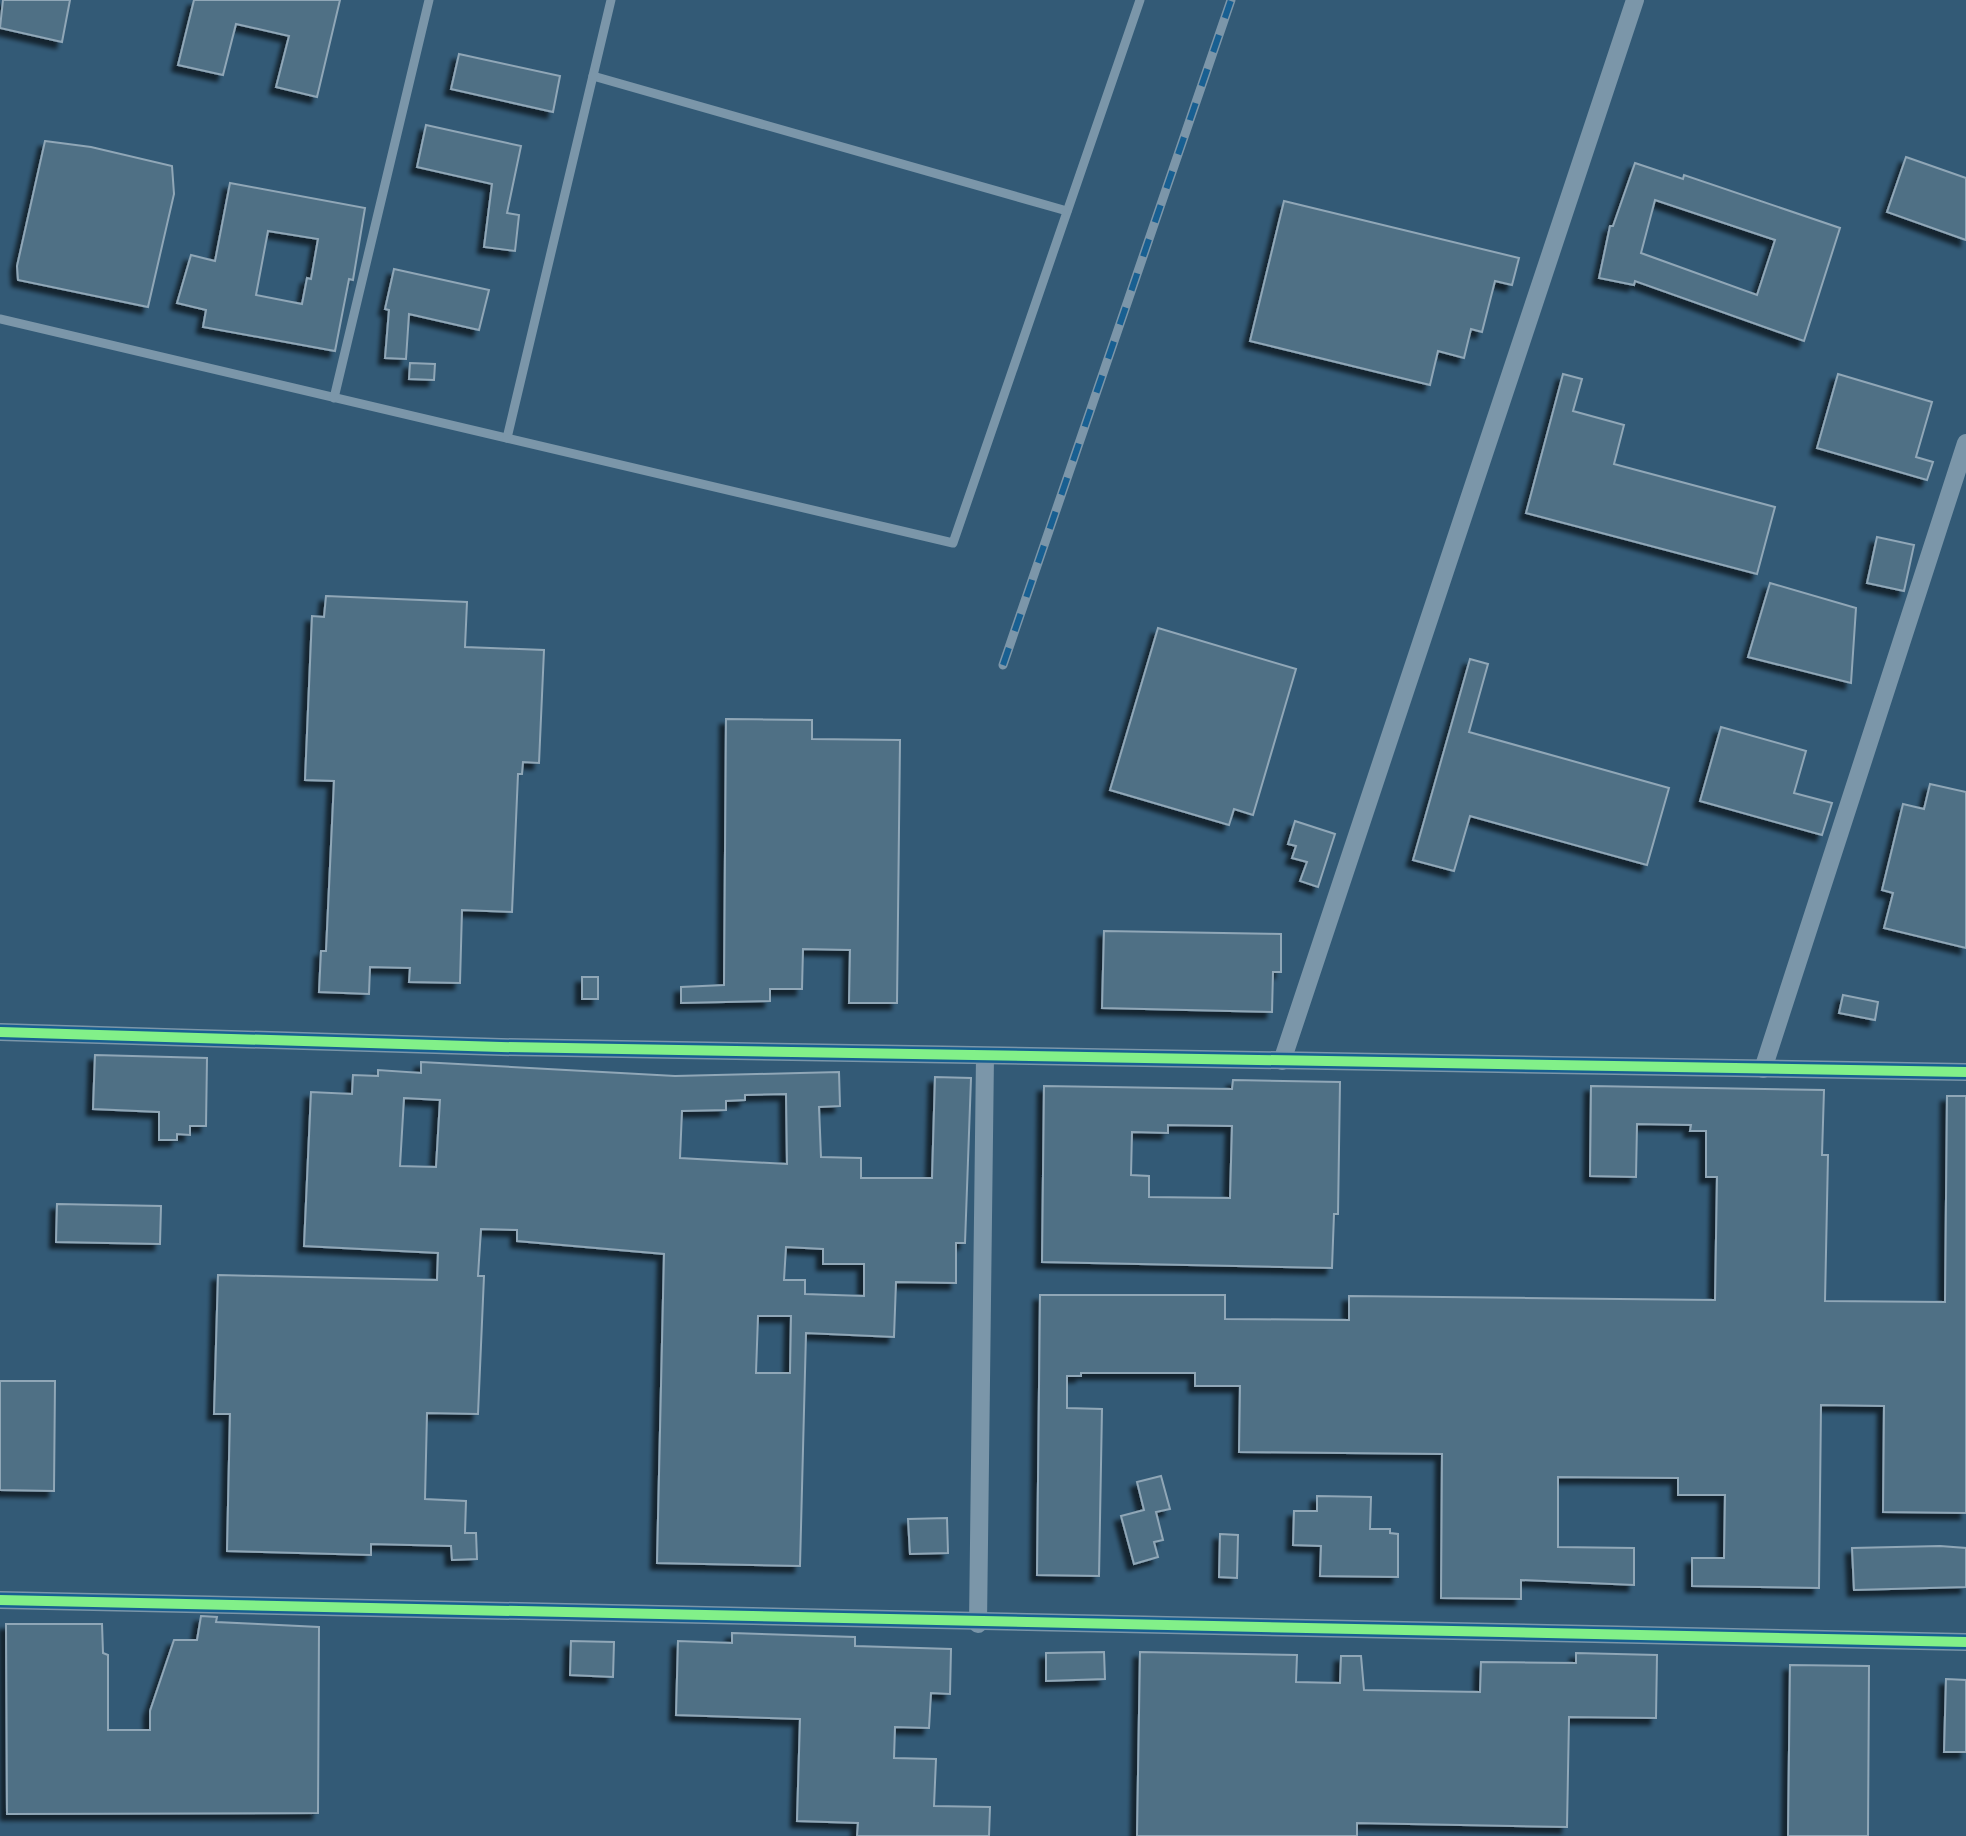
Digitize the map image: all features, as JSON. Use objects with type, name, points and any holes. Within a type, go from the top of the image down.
[{"type":"street","points":[[1282,1061],[1635,0]]},
{"type":"street","points":[[1763,1069],[1966,443]]},
{"type":"street","points":[[0,1032],[985,1056],[1966,1072]]},
{"type":"street","points":[[978,1624],[985,1056]]},
{"type":"street","points":[[0,1600],[978,1624],[1966,1642]]},
{"type":"lane","points":[[334,398],[429,0]]},
{"type":"lane","points":[[507,438],[611,0]]},
{"type":"lane","points":[[0,319],[953,543],[1140,0]]},
{"type":"lane","points":[[593,76],[1067,211]]},
{"type":"building","points":[[3,0],[70,0],[62,42],[0,28]]},
{"type":"building","points":[[194,0],[340,0],[317,97],[276,87],[289,36],[236,24],[223,75],[178,65]]},
{"type":"building","points":[[459,54],[560,76],[553,112],[451,89]]},
{"type":"building","points":[[426,125],[521,146],[507,213],[519,215],[515,251],[484,247],[492,184],[417,167]]},
{"type":"building","points":[[45,141],[91,147],[172,166],[174,194],[148,307],[18,280],[17,266]]},
{"type":"building","points":[[1906,157],[1966,178],[1966,240],[1887,212]]},
{"type":"building","points":[[1635,163],[1683,179],[1684,175],[1840,228],[1804,341],[1635,281],[1634,285],[1599,278],[1610,226],[1613,226]],"holes":[[[1655,200],[1775,240],[1757,295],[1641,253]]]},
{"type":"building","points":[[230,183],[365,208],[353,280],[349,279],[335,351],[203,327],[206,310],[177,303],[191,255],[215,261]],"holes":[[[268,231],[318,239],[311,279],[307,278],[302,304],[256,295]]]},
{"type":"building","points":[[1284,201],[1519,258],[1512,285],[1495,281],[1482,332],[1471,329],[1464,358],[1438,351],[1430,385],[1250,341]]},
{"type":"building","points":[[394,269],[489,290],[479,330],[409,314],[406,359],[385,358],[389,310],[385,309]]},
{"type":"building","points":[[410,363],[435,364],[434,380],[409,379]]},
{"type":"building","points":[[1563,374],[1582,379],[1573,411],[1624,425],[1614,464],[1775,507],[1757,574],[1526,513]]},
{"type":"building","points":[[1838,374],[1932,402],[1916,457],[1933,462],[1927,480],[1817,448]]},
{"type":"building","points":[[1877,537],[1914,545],[1904,591],[1867,583]]},
{"type":"building","points":[[1770,583],[1856,608],[1851,683],[1748,657]]},
{"type":"building","points":[[326,596],[467,602],[465,647],[544,650],[539,763],[523,762],[522,774],[518,774],[512,912],[462,910],[460,983],[409,982],[410,968],[370,967],[369,994],[319,992],[321,951],[326,951],[334,781],[305,780],[312,616],[324,617]]},
{"type":"building","points":[[1158,628],[1296,669],[1253,815],[1234,809],[1229,825],[1110,790]]},
{"type":"building","points":[[1470,659],[1488,664],[1469,732],[1669,788],[1647,865],[1470,816],[1454,871],[1413,860]]},
{"type":"building","points":[[726,719],[812,720],[812,739],[900,740],[897,1003],[849,1003],[850,950],[803,949],[802,989],[770,989],[770,1001],[681,1003],[681,987],[724,985]]},
{"type":"building","points":[[1721,727],[1806,751],[1794,793],[1832,803],[1822,835],[1700,801]]},
{"type":"building","points":[[1930,784],[1966,792],[1966,948],[1884,928],[1893,893],[1882,890],[1903,804],[1924,809]]},
{"type":"building","points":[[1295,821],[1335,834],[1318,887],[1300,881],[1307,862],[1292,858],[1296,846],[1288,844]]},
{"type":"building","points":[[1104,931],[1281,934],[1281,972],[1273,972],[1272,1012],[1102,1008]]},
{"type":"building","points":[[582,977],[598,977],[598,999],[582,999]]},
{"type":"building","points":[[1843,995],[1878,1002],[1875,1020],[1839,1013]]},
{"type":"building","points":[[95,1055],[207,1058],[206,1126],[190,1126],[190,1135],[177,1134],[177,1140],[159,1140],[159,1112],[93,1109]]},
{"type":"building","points":[[421,1062],[675,1076],[839,1072],[840,1106],[819,1107],[821,1157],[861,1158],[861,1178],[932,1178],[935,1077],[971,1078],[965,1243],[956,1243],[956,1283],[896,1282],[894,1337],[806,1333],[800,1566],[657,1563],[664,1254],[517,1241],[517,1230],[481,1229],[478,1276],[484,1276],[478,1414],[427,1413],[425,1499],[466,1501],[465,1533],[476,1533],[477,1559],[452,1560],[451,1546],[371,1544],[371,1555],[227,1551],[230,1414],[214,1414],[218,1275],[437,1280],[438,1253],[304,1246],[311,1092],[352,1094],[353,1075],[378,1076],[378,1070],[421,1073]],"holes":[[[786,1094],[787,1164],[680,1158],[682,1111],[726,1110],[726,1101],[745,1100],[745,1095]],[[404,1098],[440,1100],[436,1167],[400,1166]],[[786,1247],[823,1249],[823,1264],[864,1264],[864,1296],[805,1294],[805,1280],[784,1280]],[[758,1316],[791,1316],[790,1373],[756,1373]]]},
{"type":"building","points":[[1233,1080],[1340,1082],[1338,1214],[1334,1214],[1332,1268],[1042,1262],[1044,1086],[1232,1089]],"holes":[[[1168,1125],[1232,1126],[1230,1198],[1149,1197],[1149,1176],[1131,1175],[1132,1132],[1168,1133]]]},
{"type":"building","points":[[1591,1086],[1824,1090],[1822,1155],[1828,1155],[1825,1301],[1945,1302],[1947,1096],[1966,1096],[1966,1513],[1883,1512],[1884,1406],[1821,1405],[1819,1588],[1692,1586],[1692,1558],[1724,1558],[1725,1495],[1678,1495],[1678,1478],[1558,1477],[1558,1547],[1634,1548],[1634,1585],[1521,1580],[1521,1599],[1441,1598],[1442,1454],[1239,1452],[1240,1386],[1195,1386],[1195,1373],[1081,1373],[1081,1376],[1067,1376],[1067,1408],[1102,1409],[1099,1576],[1037,1575],[1040,1295],[1225,1295],[1225,1319],[1349,1320],[1349,1296],[1715,1300],[1717,1177],[1706,1177],[1706,1131],[1690,1131],[1691,1125],[1637,1124],[1636,1177],[1590,1176]]},
{"type":"building","points":[[57,1204],[161,1206],[160,1244],[56,1242]]},
{"type":"building","points":[[0,1381],[55,1381],[54,1491],[0,1490]]},
{"type":"building","points":[[1161,1476],[1170,1509],[1156,1512],[1163,1540],[1154,1542],[1158,1557],[1134,1564],[1121,1516],[1144,1510],[1137,1482]]},
{"type":"building","points":[[1317,1496],[1371,1497],[1370,1529],[1390,1529],[1390,1533],[1398,1534],[1398,1577],[1320,1576],[1321,1546],[1293,1545],[1294,1511],[1317,1511]]},
{"type":"building","points":[[947,1518],[948,1553],[910,1554],[908,1519]]},
{"type":"building","points":[[1220,1534],[1238,1535],[1237,1578],[1219,1577]]},
{"type":"building","points":[[1852,1548],[1966,1548],[1966,1587],[1854,1590]]},
{"type":"building","points":[[201,1616],[217,1617],[216,1622],[319,1627],[318,1813],[7,1814],[6,1624],[102,1624],[103,1653],[108,1655],[108,1730],[150,1730],[150,1711],[174,1640],[197,1640]]},
{"type":"building","points":[[732,1633],[855,1637],[855,1646],[951,1649],[950,1694],[931,1693],[929,1728],[895,1727],[894,1758],[936,1759],[934,1806],[990,1807],[989,1836],[857,1836],[858,1823],[797,1821],[800,1719],[676,1715],[678,1641],[732,1643]]},
{"type":"building","points":[[571,1641],[614,1642],[613,1677],[570,1675]]},
{"type":"building","points":[[1104,1652],[1105,1679],[1046,1681],[1046,1653]]},
{"type":"building","points":[[1140,1652],[1297,1655],[1296,1682],[1340,1683],[1341,1656],[1361,1656],[1364,1690],[1480,1692],[1481,1662],[1576,1663],[1576,1653],[1657,1655],[1656,1718],[1569,1717],[1567,1827],[1357,1823],[1357,1836],[1137,1836]]},
{"type":"building","points":[[1790,1665],[1869,1666],[1868,1836],[1788,1836]]},
{"type":"building","points":[[1946,1679],[1966,1680],[1966,1752],[1944,1752]]},
{"type":"railway","points":[[1003,665],[1231,0]]},
{"type":"cycle path","points":[[0,1032],[501,1047],[1966,1072]]},
{"type":"cycle path","points":[[0,1600],[1966,1642]]}]
